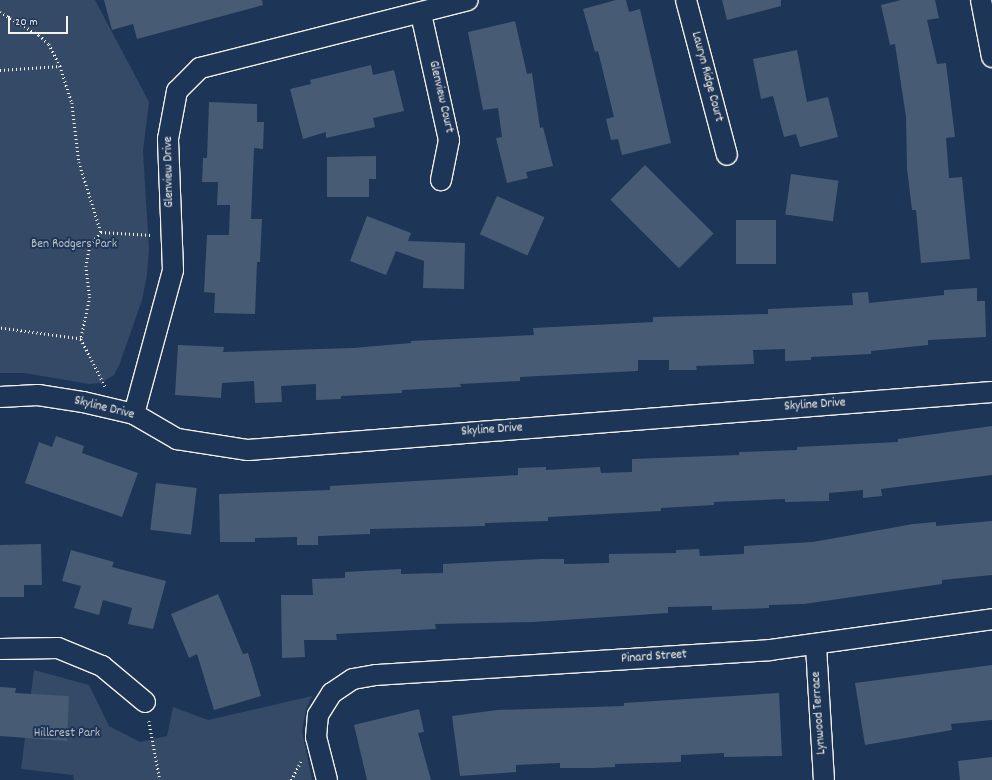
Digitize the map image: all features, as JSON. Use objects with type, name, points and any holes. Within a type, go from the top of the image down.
[{"type":"street","name":"Glenview Drive","points":[[125,412],[172,270],[168,139],[177,91],[200,68],[421,14],[468,0]]},
{"type":"street","name":"Lauryn Ridge Court","points":[[686,0],[727,155]]},
{"type":"street","points":[[981,0],[992,57]]},
{"type":"street","name":"Glenview Court","points":[[421,14],[449,140],[442,180]]},
{"type":"street","name":"Skyline Drive","points":[[0,397],[38,395],[125,412],[177,439],[248,450],[992,392]]},
{"type":"street","name":"Pinard Street","points":[[327,780],[316,737],[318,715],[325,703],[342,684],[364,676],[816,646],[992,619]]},
{"type":"street","name":"Lynwood Terrace","points":[[816,646],[824,780]]},
{"type":"street","points":[[0,649],[58,648],[102,666],[145,702]]},
{"type":"path","points":[[0,12],[39,35],[49,44],[60,66],[72,103],[79,162],[101,232]]},
{"type":"path","points":[[0,70],[36,70],[60,66]]},
{"type":"path","points":[[101,232],[171,236]]},
{"type":"path","points":[[101,232],[90,246],[86,266],[90,297],[81,339],[125,412]]},
{"type":"path","points":[[0,328],[81,339]]},
{"type":"path","points":[[145,702],[160,780]]},
{"type":"path","points":[[291,780],[302,758]]},
{"type":"green space","name":"Ben Rodgers Park","points":[[0,0],[95,0],[149,102],[143,151],[149,249],[147,275],[142,300],[120,363],[114,375],[101,383],[89,384],[24,373],[0,373]]},
{"type":"green space","name":"Hillcrest Park","points":[[34,670],[89,685],[109,726],[140,742],[167,736],[173,707],[208,720],[312,696],[306,709],[302,731],[312,780],[74,780],[73,775],[21,769]]},
{"type":"building","points":[[104,0],[262,0],[263,5],[137,39],[133,24],[112,30]]},
{"type":"building","points":[[616,0],[626,0],[629,12],[640,9],[671,143],[622,155],[618,139],[611,140],[606,119],[614,117],[598,51],[595,52],[583,9]]},
{"type":"building","points":[[722,0],[781,0],[781,6],[727,20]]},
{"type":"building","points":[[901,0],[935,0],[939,18],[927,20],[937,64],[946,63],[955,137],[946,138],[949,178],[962,177],[970,259],[921,263],[916,210],[912,210],[907,169],[906,117],[895,44],[890,45],[881,5]]},
{"type":"building","points":[[515,21],[527,74],[532,73],[540,128],[543,127],[553,166],[526,172],[528,178],[507,183],[496,138],[502,137],[498,108],[483,110],[468,32]]},
{"type":"building","points":[[797,50],[807,102],[828,97],[838,137],[800,147],[796,134],[784,137],[773,96],[761,99],[753,59]]},
{"type":"building","points":[[371,65],[373,75],[394,70],[404,111],[373,118],[375,127],[326,138],[326,132],[303,139],[290,89],[311,84],[310,80]]},
{"type":"building","points":[[209,102],[257,104],[257,122],[264,122],[263,149],[254,148],[251,219],[262,219],[260,262],[257,262],[255,314],[214,313],[215,293],[204,292],[207,235],[229,235],[230,205],[217,205],[218,182],[202,182],[203,158],[207,158]]},
{"type":"building","points":[[376,156],[376,179],[369,179],[369,197],[327,197],[327,157]]},
{"type":"building","points":[[645,165],[714,234],[679,268],[610,200]]},
{"type":"building","points":[[791,174],[839,181],[833,221],[785,215]]},
{"type":"building","points":[[497,196],[545,217],[527,256],[480,234]]},
{"type":"building","points":[[367,216],[411,233],[408,241],[465,243],[464,289],[423,288],[424,261],[396,251],[386,275],[350,261]]},
{"type":"building","points":[[736,220],[776,220],[776,264],[736,264]]},
{"type":"building","points":[[977,288],[977,301],[985,301],[986,337],[928,340],[928,345],[871,351],[871,354],[811,357],[811,360],[785,361],[785,349],[753,350],[754,364],[696,366],[697,370],[669,370],[669,360],[638,360],[638,371],[520,377],[520,381],[460,384],[461,387],[402,390],[402,393],[341,396],[341,399],[316,400],[316,384],[281,386],[282,402],[255,403],[254,381],[222,383],[221,398],[175,395],[178,345],[224,347],[223,352],[353,348],[411,343],[411,341],[534,335],[533,328],[653,322],[653,317],[768,314],[768,309],[853,305],[852,293],[868,292],[869,303],[944,295],[944,290]]},
{"type":"building","points":[[992,426],[992,475],[881,489],[882,496],[863,498],[863,490],[829,493],[829,501],[785,502],[785,499],[714,502],[714,505],[661,508],[661,511],[548,517],[548,521],[485,523],[485,526],[370,529],[370,534],[318,536],[318,545],[297,545],[297,537],[255,538],[255,542],[220,542],[219,494],[330,490],[330,486],[518,475],[518,468],[546,467],[546,470],[600,467],[601,473],[632,472],[632,459],[739,455],[739,452],[797,450],[797,447],[898,442],[898,439]]},
{"type":"building","points":[[56,436],[84,446],[82,453],[138,473],[122,517],[25,483],[39,442],[52,447]]},
{"type":"building","points":[[156,483],[197,488],[191,535],[150,530]]},
{"type":"building","points":[[992,521],[992,575],[942,580],[942,584],[804,604],[769,605],[769,608],[712,610],[712,606],[668,607],[668,613],[534,622],[435,624],[436,629],[336,634],[337,640],[304,640],[305,657],[282,658],[281,595],[313,595],[312,579],[345,578],[345,572],[401,569],[401,574],[443,573],[443,564],[542,559],[564,559],[564,564],[609,563],[609,554],[676,553],[676,550],[699,549],[700,556],[744,554],[744,546],[813,542],[913,524],[936,522],[936,526]]},
{"type":"building","points":[[41,544],[42,585],[24,585],[24,597],[0,597],[0,545]]},
{"type":"building","points":[[71,550],[114,562],[112,567],[166,581],[153,629],[128,624],[132,608],[103,600],[99,615],[74,608],[81,586],[62,581]]},
{"type":"building","points":[[218,594],[243,654],[248,653],[261,696],[214,710],[197,654],[189,658],[171,614]]},
{"type":"building","points":[[992,665],[992,720],[951,724],[952,730],[865,745],[855,683]]},
{"type":"building","points":[[0,687],[16,688],[15,693],[69,696],[67,741],[0,736]]},
{"type":"building","points":[[779,693],[782,756],[724,757],[724,753],[681,755],[681,762],[615,764],[615,767],[593,768],[560,768],[560,763],[516,765],[516,772],[460,776],[452,716],[497,710],[624,706],[624,703]]},
{"type":"building","points":[[419,709],[424,732],[418,733],[431,780],[367,780],[354,725]]},
{"type":"building","points":[[992,757],[992,780],[960,780],[958,761]]}]
